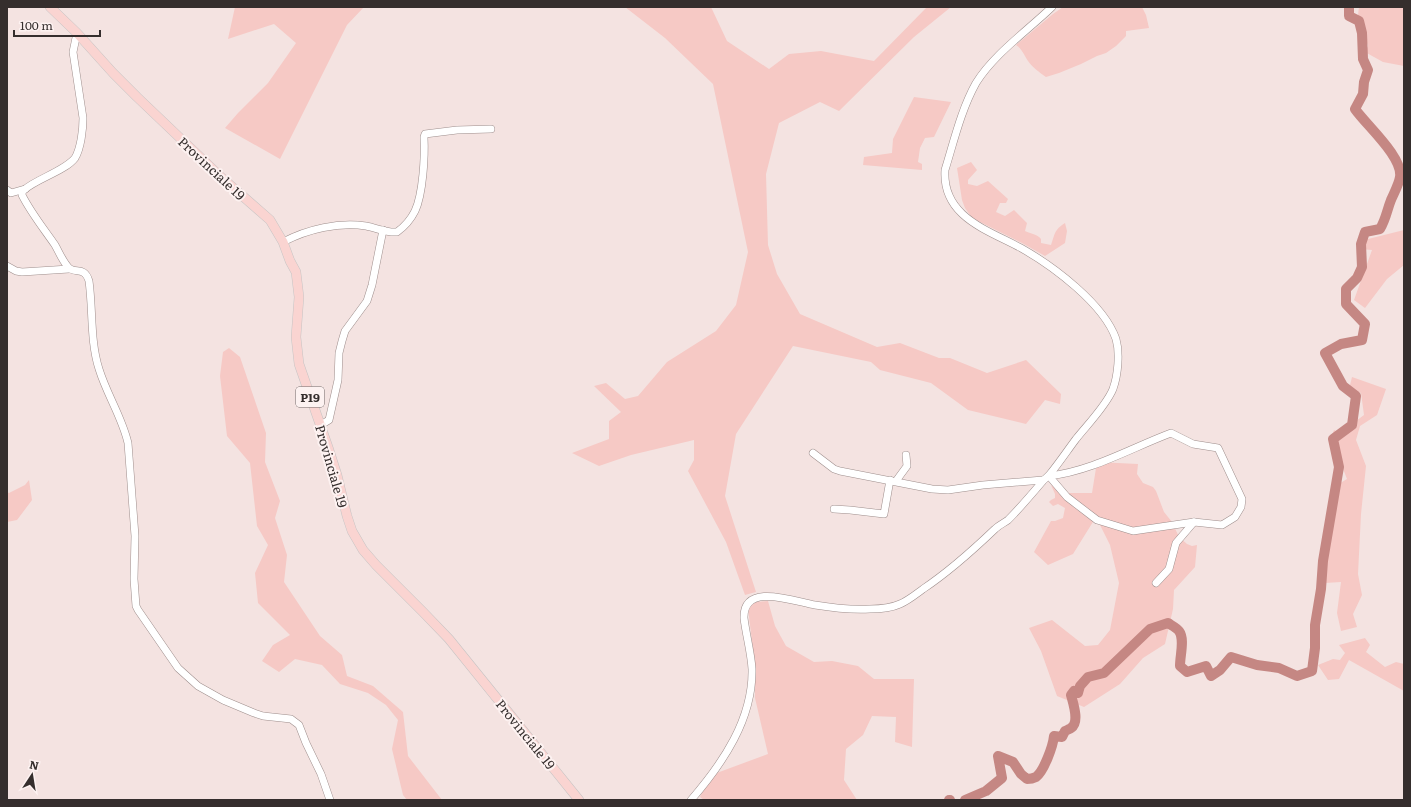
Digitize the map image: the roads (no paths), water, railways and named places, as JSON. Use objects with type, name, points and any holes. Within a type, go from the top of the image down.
[{"type":"main road","name":"Provinciale 19","points":[[50,7],[77,33],[137,97],[222,178],[270,220],[296,272],[298,298],[296,337],[299,364],[337,475],[352,531],[363,550],[376,565],[449,639],[579,800]]},
{"type":"street","points":[[691,800],[724,757],[743,721],[747,710],[752,684],[752,667],[744,618],[744,609],[746,605],[757,598],[766,596],[775,596],[814,605],[843,609],[889,608],[900,604],[943,576],[962,561],[998,526],[1007,520],[1046,478],[1102,406],[1111,392],[1116,378],[1116,341],[1113,332],[1101,313],[1086,296],[1036,257],[974,224],[961,213],[950,196],[945,178],[945,170],[964,111],[976,84],[997,58],[1052,7]]},
{"type":"street","points":[[7,190],[11,193],[25,189],[75,158],[82,136],[83,118],[73,52],[77,33]]},
{"type":"street","points":[[282,242],[293,237],[330,226],[364,226],[396,232],[410,219],[415,211],[421,186],[425,134],[457,130],[491,129]]},
{"type":"street","points":[[25,189],[22,195],[24,200],[69,268]]},
{"type":"street","points":[[320,424],[329,420],[338,380],[339,353],[342,341],[345,331],[367,301],[383,230]]},
{"type":"street","points":[[7,266],[16,271],[22,272],[69,268],[82,271],[87,276],[90,288],[91,325],[99,368],[109,395],[125,429],[128,443],[135,536],[136,606],[138,610],[178,668],[198,686],[223,700],[254,713],[264,716],[291,719],[299,725],[306,743],[322,774],[330,800]]},
{"type":"street","points":[[813,453],[834,469],[932,489],[948,490],[1046,478],[1068,473],[1116,457],[1145,443],[1171,433],[1193,444],[1218,448],[1242,499],[1241,507],[1235,517],[1222,524],[1194,522],[1133,531],[1097,520],[1067,497],[1046,478]]},
{"type":"street","points":[[834,510],[850,510],[884,514],[893,481],[907,466],[906,455]]},
{"type":"street","points":[[1156,583],[1169,569],[1176,543],[1194,522]]},
{"type":"waterway","points":[[965,800],[986,791],[1002,778],[998,756],[1013,762],[1021,774],[1027,779],[1036,777],[1048,758],[1054,736],[1062,737],[1065,731],[1074,725],[1075,712],[1071,695],[1074,691],[1078,693],[1080,686],[1088,677],[1104,673],[1150,629],[1168,623],[1178,630],[1182,638],[1180,666],[1187,672],[1206,666],[1211,676],[1220,670],[1231,657],[1257,665],[1279,668],[1297,676],[1312,671],[1315,648],[1315,625],[1321,589],[1323,561],[1339,467],[1333,439],[1352,425],[1356,396],[1343,386],[1325,353],[1341,344],[1362,340],[1365,324],[1346,304],[1346,289],[1357,278],[1362,267],[1361,244],[1365,232],[1380,229],[1384,222],[1400,177],[1396,160],[1355,109],[1363,94],[1364,82],[1368,70],[1363,59],[1362,33],[1359,21],[1349,16],[1349,7]]}]
